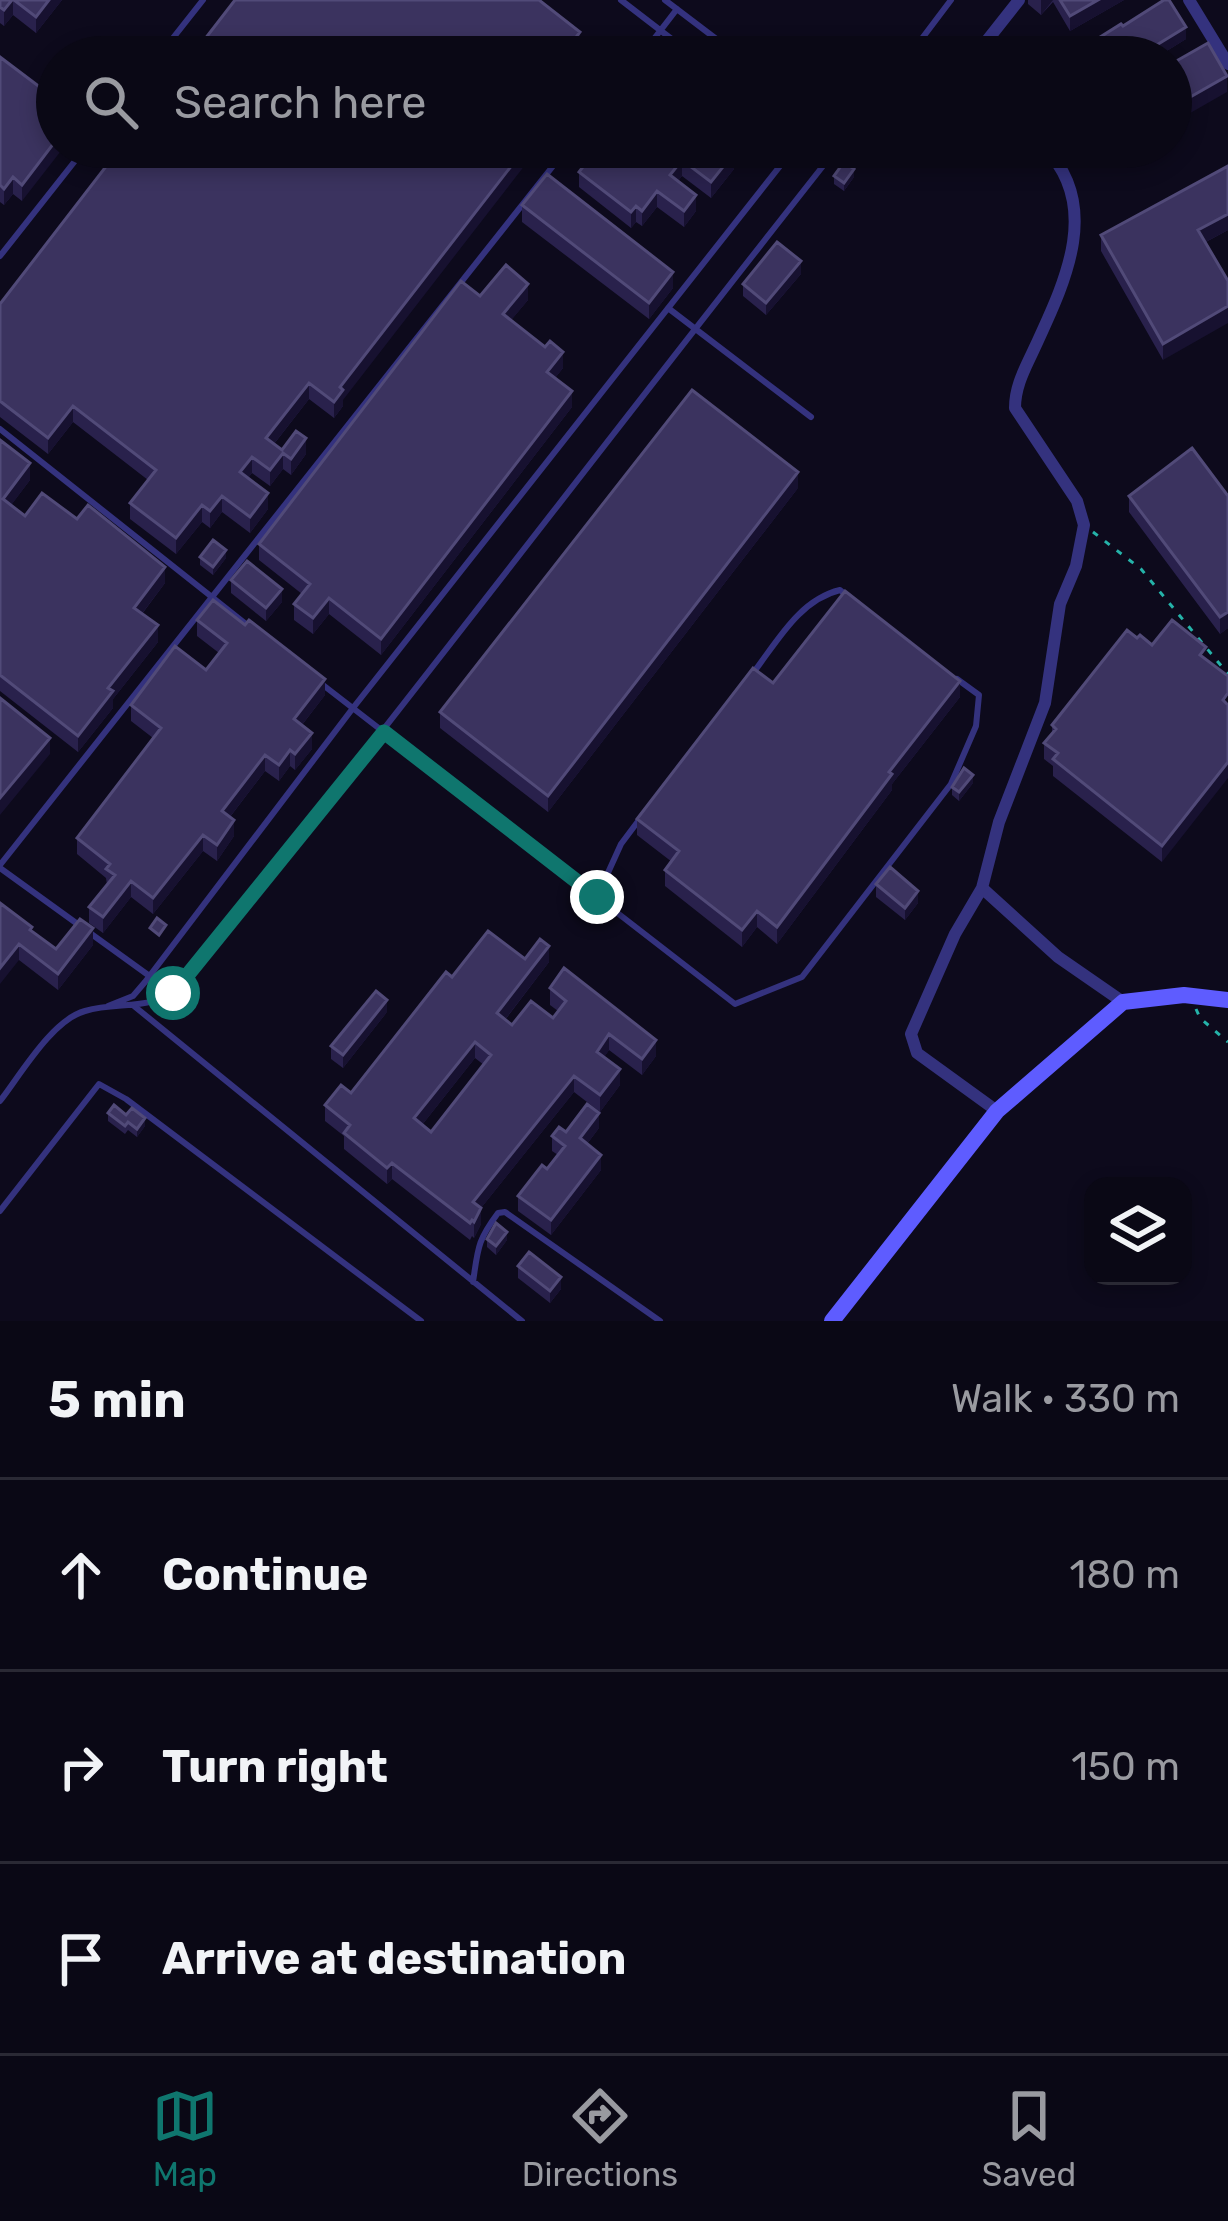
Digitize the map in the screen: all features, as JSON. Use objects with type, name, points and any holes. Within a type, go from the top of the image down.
[{"type":"street","points":[[991,36],[1019,0]]},
{"type":"street","points":[[1189,0],[1228,64]]},
{"type":"street","points":[[997,1111],[917,1053],[911,1034],[955,934],[982,889],[999,822],[1045,703],[1060,604],[1076,566],[1084,525],[1077,501],[1015,408],[1019,381],[1066,281],[1076,228],[1072,196],[1060,168]]},
{"type":"street","points":[[982,889],[1058,956],[1123,1001]]},
{"type":"street","points":[[832,1321],[997,1111],[1123,1001],[1191,996],[1228,1000]]},
{"type":"lane","points":[[175,36],[203,0]]},
{"type":"lane","points":[[621,0],[669,36]]},
{"type":"lane","points":[[665,0],[712,36]]},
{"type":"lane","points":[[924,36],[952,0]]},
{"type":"lane","points":[[656,36],[677,9]]},
{"type":"lane","points":[[0,256],[69,168]]},
{"type":"lane","points":[[173,993],[0,866],[551,168]]},
{"type":"lane","points":[[99,1009],[133,995],[150,975],[353,708],[778,168]]},
{"type":"lane","points":[[0,1101],[62,1022],[85,1011],[134,1006],[173,993],[384,732],[822,168]]},
{"type":"lane","points":[[668,308],[811,416]]},
{"type":"lane","points":[[0,429],[264,638]]},
{"type":"lane","points":[[743,686],[797,615],[823,594],[840,590],[857,604]]},
{"type":"lane","points":[[317,680],[735,1004],[802,977],[951,784],[976,726],[979,695],[944,669]]},
{"type":"lane","points":[[597,897],[621,844],[648,809]]},
{"type":"lane","points":[[134,1006],[522,1321]]},
{"type":"lane","points":[[0,1211],[100,1084],[422,1321]]},
{"type":"lane","points":[[473,1282],[483,1234],[498,1213],[505,1212],[660,1321]]},
{"type":"path","points":[[1084,525],[1141,569],[1228,674]]},
{"type":"path","points":[[1191,996],[1200,1018],[1228,1042]]},
{"type":"building","points":[[14,0],[49,0],[36,17]]},
{"type":"building","points":[[235,0],[539,0],[580,32],[577,36],[207,36]]},
{"type":"building","points":[[1060,0],[1098,0],[1070,16]]},
{"type":"building","points":[[1169,0],[1186,27],[1171,36],[1102,36]]},
{"type":"building","points":[[1208,43],[1227,76],[1192,96],[1192,52]]},
{"type":"building","points":[[0,57],[36,84],[36,167],[22,185],[13,177],[4,189],[0,185]]},
{"type":"building","points":[[1228,166],[1228,214],[1198,230],[1228,281],[1228,306],[1163,344],[1101,235]]},
{"type":"building","points":[[105,168],[510,168],[340,387],[343,390],[334,402],[309,383],[266,438],[282,450],[296,431],[306,438],[291,459],[283,453],[270,470],[252,457],[240,472],[268,493],[250,517],[222,496],[210,511],[202,505],[176,538],[130,503],[156,470],[73,406],[48,438],[0,401],[0,304]]},
{"type":"building","points":[[582,168],[676,168],[670,175],[696,195],[684,211],[657,191],[642,211],[636,206],[631,212],[579,172]]},
{"type":"building","points":[[693,168],[722,168],[711,182]]},
{"type":"building","points":[[840,168],[854,169],[844,183],[834,176]]},
{"type":"building","points":[[547,174],[673,272],[649,303],[522,205]]},
{"type":"building","points":[[777,242],[801,261],[766,303],[743,284]]},
{"type":"building","points":[[506,265],[528,284],[503,314],[545,347],[550,341],[563,352],[547,372],[572,391],[381,639],[329,598],[313,618],[294,604],[310,584],[259,544],[461,281],[480,296]]},
{"type":"building","points":[[692,390],[798,472],[548,796],[440,712]]},
{"type":"building","points":[[0,440],[30,463],[3,499],[25,516],[42,493],[77,519],[88,505],[165,567],[134,608],[158,625],[108,688],[113,691],[78,736],[0,675]]},
{"type":"building","points":[[1192,448],[1228,496],[1228,612],[1220,617],[1129,496]]},
{"type":"building","points":[[213,540],[226,550],[213,567],[200,557]]},
{"type":"building","points":[[247,561],[282,589],[266,608],[231,580]]},
{"type":"building","points":[[845,591],[960,681],[777,927],[757,911],[742,930],[665,870],[679,851],[637,819],[753,668],[773,683]]},
{"type":"building","points":[[213,600],[245,625],[249,620],[325,679],[294,719],[312,733],[279,765],[265,755],[222,811],[234,820],[217,845],[203,835],[153,898],[131,881],[103,917],[89,907],[115,875],[106,869],[110,864],[77,838],[161,728],[131,705],[175,646],[206,670],[227,643],[197,620]]},
{"type":"building","points":[[1172,620],[1206,647],[1200,655],[1228,676],[1223,700],[1228,705],[1228,762],[1162,846],[1053,759],[1058,753],[1044,743],[1056,729],[1052,725],[1127,630],[1152,645]]},
{"type":"building","points":[[0,698],[50,738],[0,798]]},
{"type":"building","points":[[964,768],[973,775],[959,792],[952,787]]},
{"type":"building","points":[[890,867],[918,891],[905,908],[876,884]]},
{"type":"building","points":[[0,903],[56,949],[80,919],[93,928],[58,974],[19,944],[0,968]]},
{"type":"building","points":[[157,918],[166,925],[159,935],[150,928]]},
{"type":"building","points":[[488,931],[525,959],[540,939],[549,946],[497,1013],[512,1025],[531,1001],[553,1018],[566,1001],[550,988],[564,968],[656,1040],[642,1059],[609,1034],[597,1052],[620,1069],[600,1095],[574,1076],[473,1202],[481,1208],[470,1223],[392,1163],[387,1168],[344,1133],[350,1125],[325,1105],[341,1085],[351,1093],[446,972],[452,977]],"holes":[[[475,1042],[491,1055],[431,1132],[414,1118]]]},
{"type":"building","points":[[376,991],[387,1000],[343,1055],[331,1046]]},
{"type":"building","points":[[587,1104],[599,1113],[580,1138],[601,1155],[551,1220],[518,1196],[542,1165],[547,1169],[565,1146],[552,1136],[559,1127],[566,1132]]},
{"type":"building","points":[[114,1105],[126,1115],[132,1108],[145,1118],[137,1129],[128,1122],[125,1126],[108,1113]]},
{"type":"building","points":[[496,1223],[507,1232],[496,1246],[487,1239]]},
{"type":"building","points":[[529,1252],[561,1277],[550,1291],[518,1266]]},
{"type":"route","points":[[173,993],[384,732],[597,897]]}]
